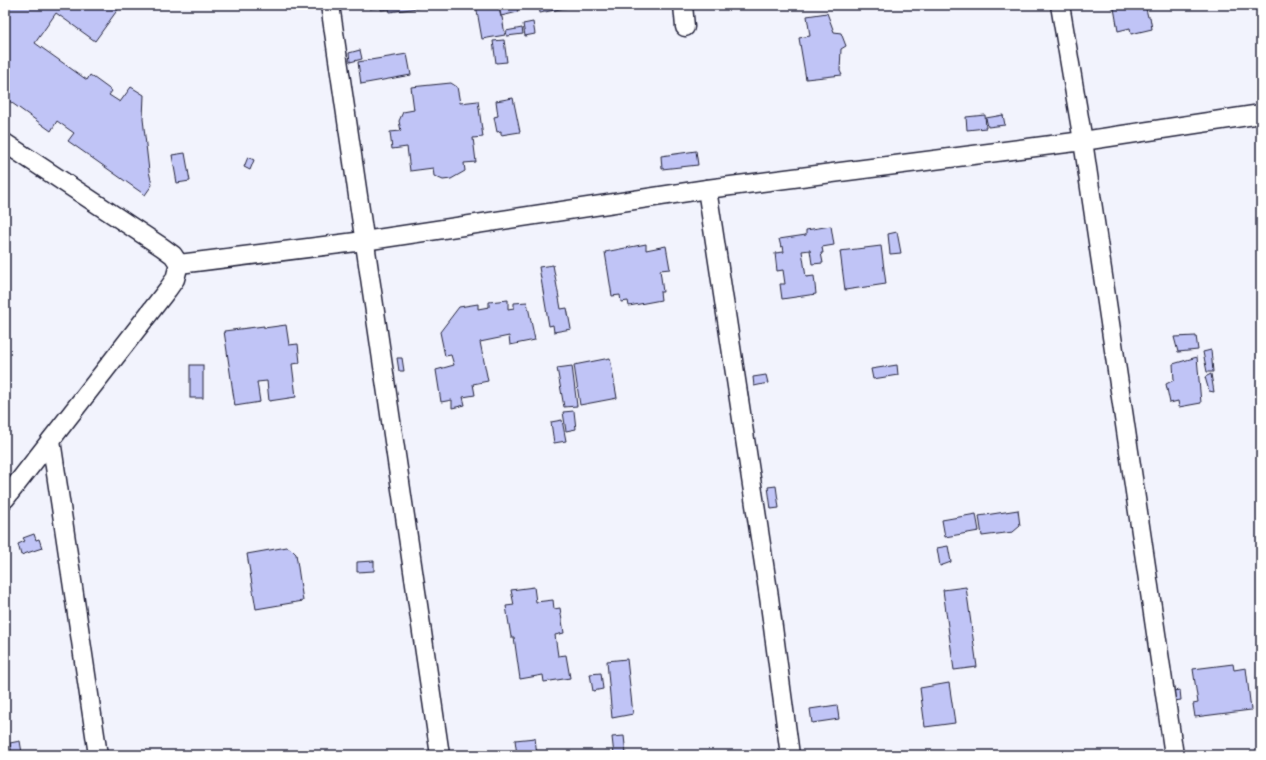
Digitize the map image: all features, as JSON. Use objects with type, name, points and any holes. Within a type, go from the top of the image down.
[{"type":"street","points":[[330,5],[440,755]]},
{"type":"street","points":[[683,5],[686,27]]},
{"type":"street","points":[[1060,5],[1083,141],[1174,755]]},
{"type":"street","points":[[179,264],[364,241],[707,189],[1083,141],[1261,114]]},
{"type":"street","points":[[5,143],[162,247],[173,255],[179,264],[175,279],[168,289],[5,499]]},
{"type":"street","points":[[707,189],[769,597],[790,755]]},
{"type":"street","points":[[51,440],[98,755]]},
{"type":"building","points":[[5,5],[121,5],[95,41],[56,13],[35,43],[87,80],[90,75],[112,91],[109,95],[120,102],[131,87],[144,95],[143,119],[152,185],[145,195],[68,141],[74,133],[57,121],[51,131],[5,98]]},
{"type":"building","points":[[369,5],[438,5],[390,12],[389,9],[381,10],[381,7],[370,9]]},
{"type":"building","points":[[476,5],[498,5],[505,35],[482,39]]},
{"type":"building","points":[[499,5],[525,5],[517,6],[518,12],[501,16]]},
{"type":"building","points":[[539,5],[580,5],[540,13]]},
{"type":"building","points":[[1111,5],[1145,5],[1148,17],[1150,17],[1152,29],[1131,34],[1130,28],[1118,31],[1114,8],[1111,8]]},
{"type":"building","points":[[827,13],[834,32],[841,33],[846,46],[841,49],[840,71],[842,75],[806,79],[799,38],[810,36],[807,16]]},
{"type":"building","points":[[533,22],[535,34],[525,36],[523,24]]},
{"type":"building","points":[[522,28],[523,34],[507,36],[506,31]]},
{"type":"building","points":[[504,40],[507,62],[496,63],[493,41]]},
{"type":"building","points":[[360,50],[362,59],[350,62],[349,53]]},
{"type":"building","points":[[407,54],[411,75],[361,84],[358,62]]},
{"type":"building","points":[[451,83],[457,87],[460,103],[478,101],[483,137],[473,138],[476,162],[464,163],[465,171],[451,179],[443,180],[434,176],[433,168],[410,171],[407,147],[392,149],[390,132],[401,131],[399,121],[403,112],[414,110],[411,87]]},
{"type":"building","points":[[513,98],[520,132],[501,135],[501,131],[497,132],[494,117],[498,116],[496,101]]},
{"type":"building","points":[[985,115],[986,128],[967,130],[966,117]]},
{"type":"building","points":[[1003,115],[1005,125],[988,127],[986,118]]},
{"type":"building","points":[[696,151],[698,165],[662,169],[661,156]]},
{"type":"building","points":[[185,153],[190,181],[177,183],[172,155]]},
{"type":"building","points":[[248,157],[254,160],[250,170],[244,167]]},
{"type":"building","points":[[831,226],[834,245],[822,247],[823,253],[821,253],[823,263],[812,264],[810,250],[802,251],[806,277],[814,276],[816,294],[782,299],[780,284],[785,284],[783,270],[777,271],[775,253],[784,252],[783,246],[781,247],[779,239],[806,235],[806,230]]},
{"type":"building","points":[[897,232],[901,253],[890,254],[888,234]]},
{"type":"building","points":[[646,244],[646,250],[666,246],[670,269],[660,270],[663,292],[660,292],[661,300],[629,306],[628,301],[621,302],[620,295],[612,296],[605,252]]},
{"type":"building","points":[[881,246],[886,284],[845,290],[840,251]]},
{"type":"building","points":[[553,265],[561,309],[567,308],[571,329],[554,332],[553,325],[549,326],[539,267]]},
{"type":"building","points":[[508,300],[508,309],[514,308],[514,303],[527,302],[535,340],[510,345],[509,336],[480,342],[488,381],[473,384],[475,395],[463,397],[465,405],[452,408],[452,400],[441,402],[436,370],[454,365],[451,355],[445,356],[440,332],[459,307],[478,304],[478,309],[489,307],[489,302]]},
{"type":"building","points":[[286,325],[289,345],[298,344],[300,363],[292,364],[296,397],[269,401],[267,381],[257,382],[260,402],[235,406],[224,331]]},
{"type":"building","points":[[1196,336],[1198,350],[1178,352],[1174,337]]},
{"type":"building","points":[[1211,350],[1213,372],[1207,372],[1203,352]]},
{"type":"building","points":[[1197,357],[1201,403],[1179,407],[1178,401],[1170,403],[1166,384],[1174,380],[1173,364]]},
{"type":"building","points":[[397,358],[402,358],[404,371],[399,371]]},
{"type":"building","points":[[610,358],[617,398],[580,405],[574,365]]},
{"type":"building","points":[[190,365],[203,365],[203,398],[190,398]]},
{"type":"building","points":[[897,365],[898,375],[873,379],[871,369]]},
{"type":"building","points":[[572,366],[577,406],[564,407],[557,368]]},
{"type":"building","points":[[1211,374],[1214,392],[1209,391],[1205,377]]},
{"type":"building","points":[[766,375],[768,383],[754,386],[753,377]]},
{"type":"building","points":[[574,411],[576,429],[566,431],[563,412]]},
{"type":"building","points":[[562,420],[566,441],[554,443],[551,422]]},
{"type":"building","points":[[776,486],[779,508],[771,509],[768,487]]},
{"type":"building","points":[[1018,510],[1020,526],[1013,532],[982,536],[979,516]]},
{"type":"building","points":[[976,514],[979,531],[945,537],[942,520]]},
{"type":"building","points":[[34,534],[36,540],[39,539],[42,548],[21,555],[18,544],[25,541],[23,538]]},
{"type":"building","points":[[948,546],[951,562],[940,566],[937,548]]},
{"type":"building","points":[[287,547],[296,554],[303,601],[256,609],[247,554]]},
{"type":"building","points":[[374,561],[374,571],[357,572],[357,562]]},
{"type":"building","points":[[534,587],[536,602],[553,600],[554,609],[560,608],[564,633],[555,635],[558,656],[566,655],[570,678],[544,682],[543,675],[520,679],[514,637],[511,637],[506,606],[514,605],[511,590]]},
{"type":"building","points":[[966,587],[977,667],[954,670],[943,590]]},
{"type":"building","points":[[627,659],[633,714],[612,718],[607,661]]},
{"type":"building","points":[[1233,664],[1234,670],[1246,668],[1251,710],[1195,717],[1193,704],[1198,703],[1193,669]]},
{"type":"building","points":[[601,673],[603,689],[593,691],[590,674]]},
{"type":"building","points":[[949,683],[955,723],[925,727],[920,688]]},
{"type":"building","points":[[1180,690],[1181,700],[1174,701],[1173,691]]},
{"type":"building","points":[[837,705],[839,719],[812,723],[810,709]]},
{"type":"building","points":[[624,736],[626,755],[614,755],[612,737]]},
{"type":"building","points":[[535,738],[537,755],[517,755],[515,740]]},
{"type":"building","points":[[20,741],[22,753],[12,755],[10,743]]}]
